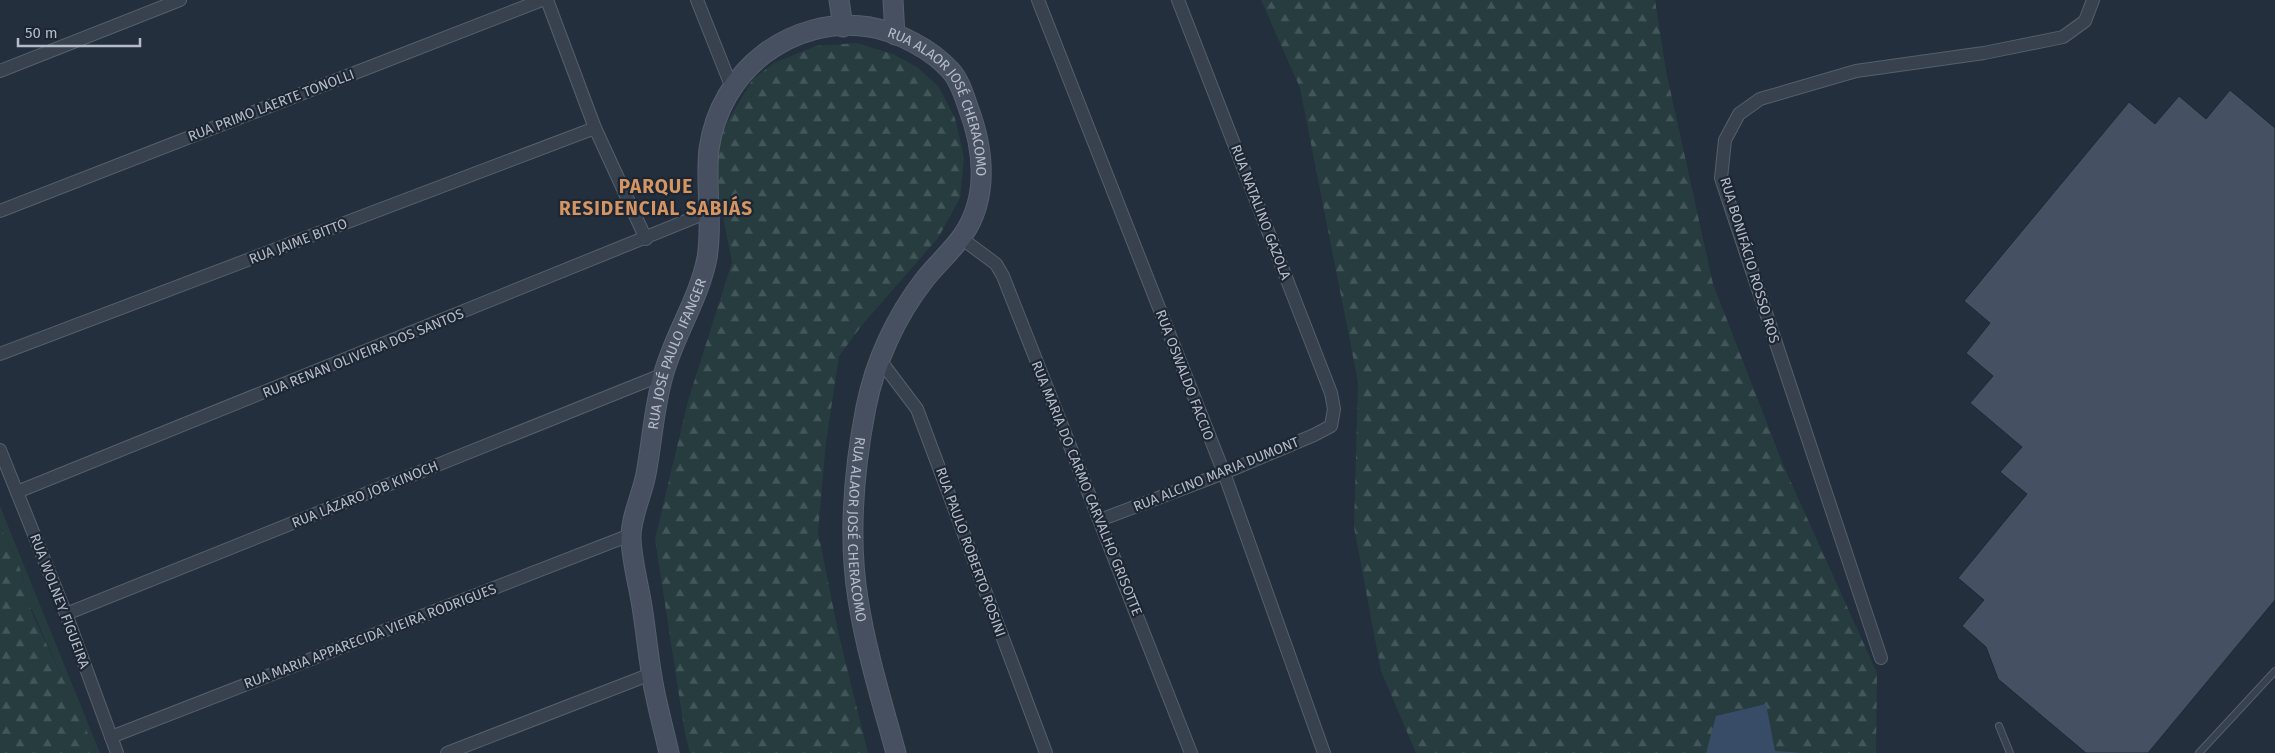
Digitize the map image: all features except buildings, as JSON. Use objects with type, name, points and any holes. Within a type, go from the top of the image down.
[{"type":"main road","points":[[839,0],[843,27]]},
{"type":"main road","points":[[893,0],[895,35]]},
{"type":"main road","name":"RUA JOSÉ PAULO IFANGER","points":[[669,753],[651,674],[644,618],[630,536],[645,476],[664,374],[692,304],[707,256],[708,155],[712,133],[719,111],[732,88],[759,57],[778,44],[799,34],[843,27]]},
{"type":"main road","name":"RUA ALAOR JOSÉ CHERACOMO","points":[[843,27],[870,27],[895,35],[928,51],[953,73],[969,108],[979,139],[982,179],[975,216],[961,238],[926,278],[909,302],[880,360],[866,408],[856,475],[854,539],[857,596],[864,631],[896,753]]},
{"type":"street","points":[[0,71],[180,0]]},
{"type":"street","name":"RUA PRIMO LAERTE TONOLLI","points":[[0,211],[542,0]]},
{"type":"street","points":[[547,0],[596,128],[646,239]]},
{"type":"street","points":[[697,0],[732,88]]},
{"type":"street","name":"RUA OSWALDO FACCIO","points":[[1038,0],[1224,473],[1324,753]]},
{"type":"street","name":"RUA NATALINO GAZOLA","points":[[1178,0],[1331,393],[1334,409],[1330,426]]},
{"type":"street","name":"RUA BONIFÁCIO ROSSO ROS","points":[[1881,658],[1721,178],[1725,140],[1739,114],[1760,99],[1856,71],[1984,54],[2063,37],[2085,21],[2093,0]]},
{"type":"street","name":"RUA JAIME BITTO","points":[[0,354],[596,128]]},
{"type":"street","name":"RUA RENAN OLIVEIRA DOS SANTOS","points":[[17,492],[646,239],[708,212]]},
{"type":"street","name":"RUA MARIA DO CARMO CARVALHO GRISOTTE","points":[[961,238],[996,264],[1003,276],[1191,753]]},
{"type":"street","name":"RUA PAULO ROBERTO ROSINI","points":[[880,360],[917,409],[1046,753]]},
{"type":"street","name":"RUA LÁZARO JOB KINOCH","points":[[66,614],[664,374]]},
{"type":"street","name":"RUA ALCINO MARIA DUMONT","points":[[1100,520],[1224,473],[1314,435],[1330,426]]},
{"type":"street","name":"RUA WOLNEY FIGUEIRA","points":[[0,450],[66,614],[117,753]]},
{"type":"street","name":"RUA MARIA APPARECIDA VIEIRA RODRIGUES","points":[[111,737],[630,536]]},
{"type":"street","points":[[447,753],[651,674]]},
{"type":"lane","points":[[2199,753],[2275,671]]},
{"type":"lane","points":[[1999,726],[2010,753]]},
{"type":"green space","points":[[1261,0],[1655,0],[1666,71],[1713,284],[1784,467],[1877,673],[1876,753],[1416,753],[1381,671],[1354,527],[1358,382],[1300,88]]},
{"type":"green space","points":[[857,43],[893,54],[917,67],[939,87],[955,118],[964,158],[960,198],[938,238],[862,325],[839,356],[826,442],[818,532],[839,636],[868,753],[690,753],[685,734],[655,539],[688,401],[732,262],[719,197],[717,157],[724,127],[753,79],[774,63],[816,46]]},
{"type":"green space","points":[[0,506],[100,753],[96,753],[28,601],[18,561],[0,527]]},
{"type":"green space","points":[[0,527],[18,561],[35,620],[78,710],[96,753],[0,753]]},
{"type":"water","points":[[1766,704],[1775,751],[1804,753],[1706,753],[1716,716]]},
{"type":"district","name":"PARQUE RESIDENCIAL SABIÁS","points":[[656,197]]}]
